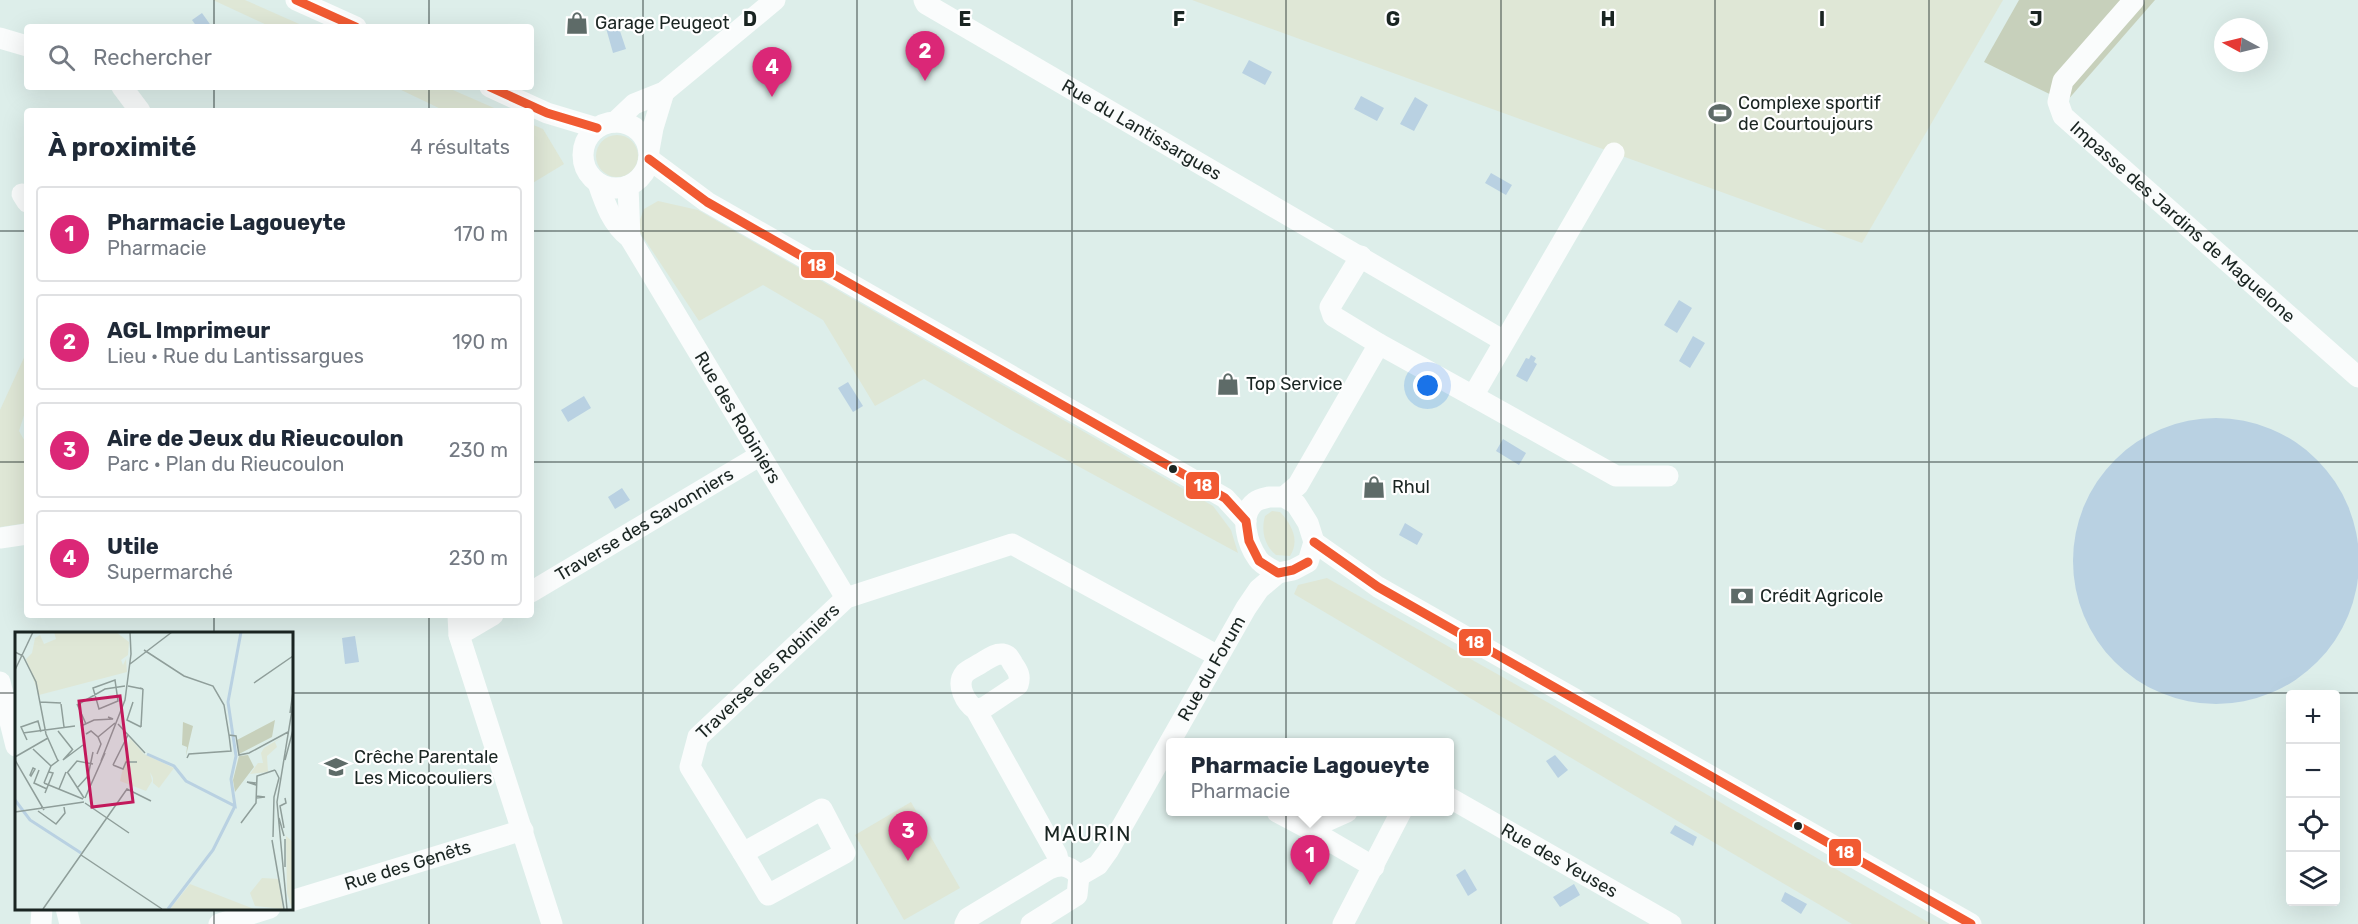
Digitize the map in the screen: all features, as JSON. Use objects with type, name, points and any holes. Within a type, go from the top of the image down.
[{"type":"street","points":[[707,202],[673,190],[633,184],[607,187],[598,183],[586,168],[584,148],[591,134],[634,104],[664,92],[775,0]]},
{"type":"street","name":"Rue du Lantissargues","points":[[924,0],[935,10],[1504,341]]},
{"type":"street","name":"Impasse des Jardins de Maguelone","points":[[2134,0],[2063,81],[2058,102],[2063,116],[2358,377]]},
{"type":"street","points":[[301,1],[350,24]]},
{"type":"street","points":[[0,38],[24,45]]},
{"type":"street","points":[[124,90],[138,108]]},
{"type":"street","points":[[497,90],[547,112],[606,125],[633,127],[641,133],[649,154],[707,202],[1226,498],[1245,521],[1249,541],[1259,561],[1278,573],[1293,570],[1311,552]]},
{"type":"street","points":[[633,184],[647,167],[653,128],[664,92]]},
{"type":"street","points":[[547,112],[564,126],[584,148]]},
{"type":"street","points":[[1473,396],[1614,153]]},
{"type":"street","name":"Rue des Robiniers","points":[[598,183],[605,206],[620,231],[630,238]]},
{"type":"street","name":"Rue des Robiniers","points":[[633,184],[627,219],[630,238],[846,598]]},
{"type":"street","points":[[1361,256],[1330,307],[1333,316],[1616,476],[1668,476]]},
{"type":"street","points":[[1293,495],[1379,344]]},
{"type":"street","name":"Traverse des Savonniers","points":[[534,590],[759,456]]},
{"type":"street","points":[[1226,498],[1256,502],[1269,497],[1293,495]]},
{"type":"street","points":[[1293,495],[1308,523],[1311,552],[1336,570],[1378,587],[1971,924]]},
{"type":"street","points":[[1245,521],[1256,502]]},
{"type":"street","points":[[0,538],[24,534]]},
{"type":"street","name":"Traverse des Robiniers","points":[[743,853],[822,809],[845,853],[768,895],[690,767],[698,737],[846,598],[1012,544],[1218,656]]},
{"type":"street","name":"Rue du Forum","points":[[1246,608],[1254,586],[1259,561]]},
{"type":"street","name":"Rue du Forum","points":[[1175,738],[1246,608],[1259,589],[1278,573]]},
{"type":"street","points":[[483,618],[459,625],[552,924]]},
{"type":"street","points":[[0,682],[9,734]]},
{"type":"street","points":[[976,710],[1057,855],[1059,865]]},
{"type":"street","name":"Rue du Forum","points":[[1079,876],[1098,865],[1166,755]]},
{"type":"street","name":"Rue des Yeuses","points":[[1454,801],[1670,924]]},
{"type":"street","points":[[1285,816],[1374,867]]},
{"type":"street","points":[[1309,829],[1338,816]]},
{"type":"street","points":[[1343,924],[1399,816]]},
{"type":"street","name":"Rue des Genêts","points":[[292,901],[523,830]]},
{"type":"street","points":[[965,924],[968,918],[1049,869],[1059,865],[1069,867],[1079,876],[1077,896],[1031,924]]},
{"type":"street","points":[[41,924],[42,909]]},
{"type":"street","points":[[66,909],[70,924]]},
{"type":"street","points":[[219,924],[267,909]]},
{"type":"green space","points":[[213,0],[245,0],[299,24],[265,24]]},
{"type":"green space","name":"Complexe sportif de Courtoujours","points":[[1192,0],[2003,0],[1862,243]]},
{"type":"green space","points":[[2019,0],[2155,0],[2066,102],[1984,62]]},
{"type":"green space","points":[[401,90],[453,90],[494,108],[439,108]]},
{"type":"green space","points":[[534,125],[543,129],[564,164],[534,182]]},
{"type":"green space","points":[[617,135],[632,141],[638,156],[632,171],[617,177],[602,171],[596,156],[602,141]]},
{"type":"green space","points":[[658,201],[698,210],[1213,506],[1231,530],[1238,553],[1015,432],[924,379],[875,406],[823,320],[763,285],[699,321],[637,228],[644,209]]},
{"type":"green space","points":[[24,358],[24,415],[19,431],[24,440],[24,523],[0,527],[0,410]]},
{"type":"green space","points":[[1272,511],[1280,512],[1291,527],[1294,544],[1290,556],[1276,555],[1266,542],[1264,521],[1265,516]]},
{"type":"green space","points":[[1327,578],[1931,924],[1852,924],[1294,594],[1298,585]]},
{"type":"green space","points":[[911,802],[960,888],[904,920],[855,835]]},
{"type":"water","points":[[202,13],[210,24],[195,24],[192,20]]},
{"type":"water","points":[[618,25],[626,49],[613,53],[606,28]]},
{"type":"water","points":[[1249,60],[1272,72],[1265,85],[1242,73]]},
{"type":"water","points":[[1361,96],[1384,108],[1377,121],[1354,109]]},
{"type":"water","points":[[1415,97],[1428,105],[1414,131],[1400,124]]},
{"type":"water","points":[[1491,173],[1512,185],[1506,195],[1485,183]]},
{"type":"water","points":[[1679,300],[1692,308],[1677,333],[1664,325]]},
{"type":"water","points":[[1693,336],[1705,343],[1690,368],[1679,361]]},
{"type":"water","points":[[1531,355],[1536,358],[1534,362],[1537,364],[1527,382],[1516,376],[1526,358],[1529,359]]},
{"type":"water","points":[[848,382],[863,406],[853,412],[838,388]]},
{"type":"water","points":[[584,396],[591,408],[568,422],[561,410]]},
{"type":"water","points":[[2216,418],[2244,421],[2271,429],[2295,442],[2317,460],[2335,482],[2348,506],[2356,533],[2359,561],[2356,589],[2348,616],[2335,640],[2317,662],[2295,680],[2271,693],[2244,701],[2216,704],[2188,701],[2161,693],[2137,680],[2115,662],[2097,640],[2084,616],[2076,589],[2073,561],[2076,533],[2084,506],[2097,482],[2115,460],[2137,442],[2161,429],[2188,421]]},
{"type":"water","points":[[1503,439],[1526,453],[1519,465],[1496,451]]},
{"type":"water","points":[[622,488],[630,500],[615,509],[608,497]]},
{"type":"water","points":[[1405,523],[1423,534],[1417,545],[1399,535]]},
{"type":"water","points":[[355,636],[359,662],[345,664],[342,638]]},
{"type":"water","points":[[1555,755],[1568,770],[1558,778],[1546,761]]},
{"type":"water","points":[[1675,825],[1697,837],[1693,846],[1670,833]]},
{"type":"water","points":[[1465,869],[1477,890],[1468,896],[1456,875]]},
{"type":"water","points":[[1574,884],[1580,895],[1560,907],[1553,897]]},
{"type":"water","points":[[1785,892],[1807,904],[1801,914],[1781,901]]},
{"type":"transit line","name":"18","points":[[296,0],[349,24]]},
{"type":"transit line","name":"18","points":[[497,90],[547,113],[597,128]]},
{"type":"transit line","name":"18","points":[[649,159],[707,202],[1225,498],[1246,521],[1249,541],[1259,561],[1278,573],[1293,570],[1308,562]]},
{"type":"transit line","name":"18","points":[[1314,542],[1378,587],[1971,924]]},
{"type":"place","name":"Garage Peugeot","points":[[577,23]]},
{"type":"place","name":"AGL Imprimeur","points":[[925,81]]},
{"type":"place","name":"Utile","points":[[772,97]]},
{"type":"place","name":"Complexe sportif de Courtoujours","points":[[1720,113]]},
{"type":"place","name":"Top Service","points":[[1228,384]]},
{"type":"place","name":"Rhul","points":[[1374,487]]},
{"type":"place","name":"Crédit Agricole","points":[[1742,596]]},
{"type":"place","name":"Crêche Parentale Les Micocouliers","points":[[336,767]]},
{"type":"place","name":"Aire de Jeux du Rieucoulon","points":[[908,861]]},
{"type":"place","name":"Pharmacie Lagoueyte","points":[[1310,885]]},
{"type":"district","name":"MAURIN","points":[[1088,834]]}]
